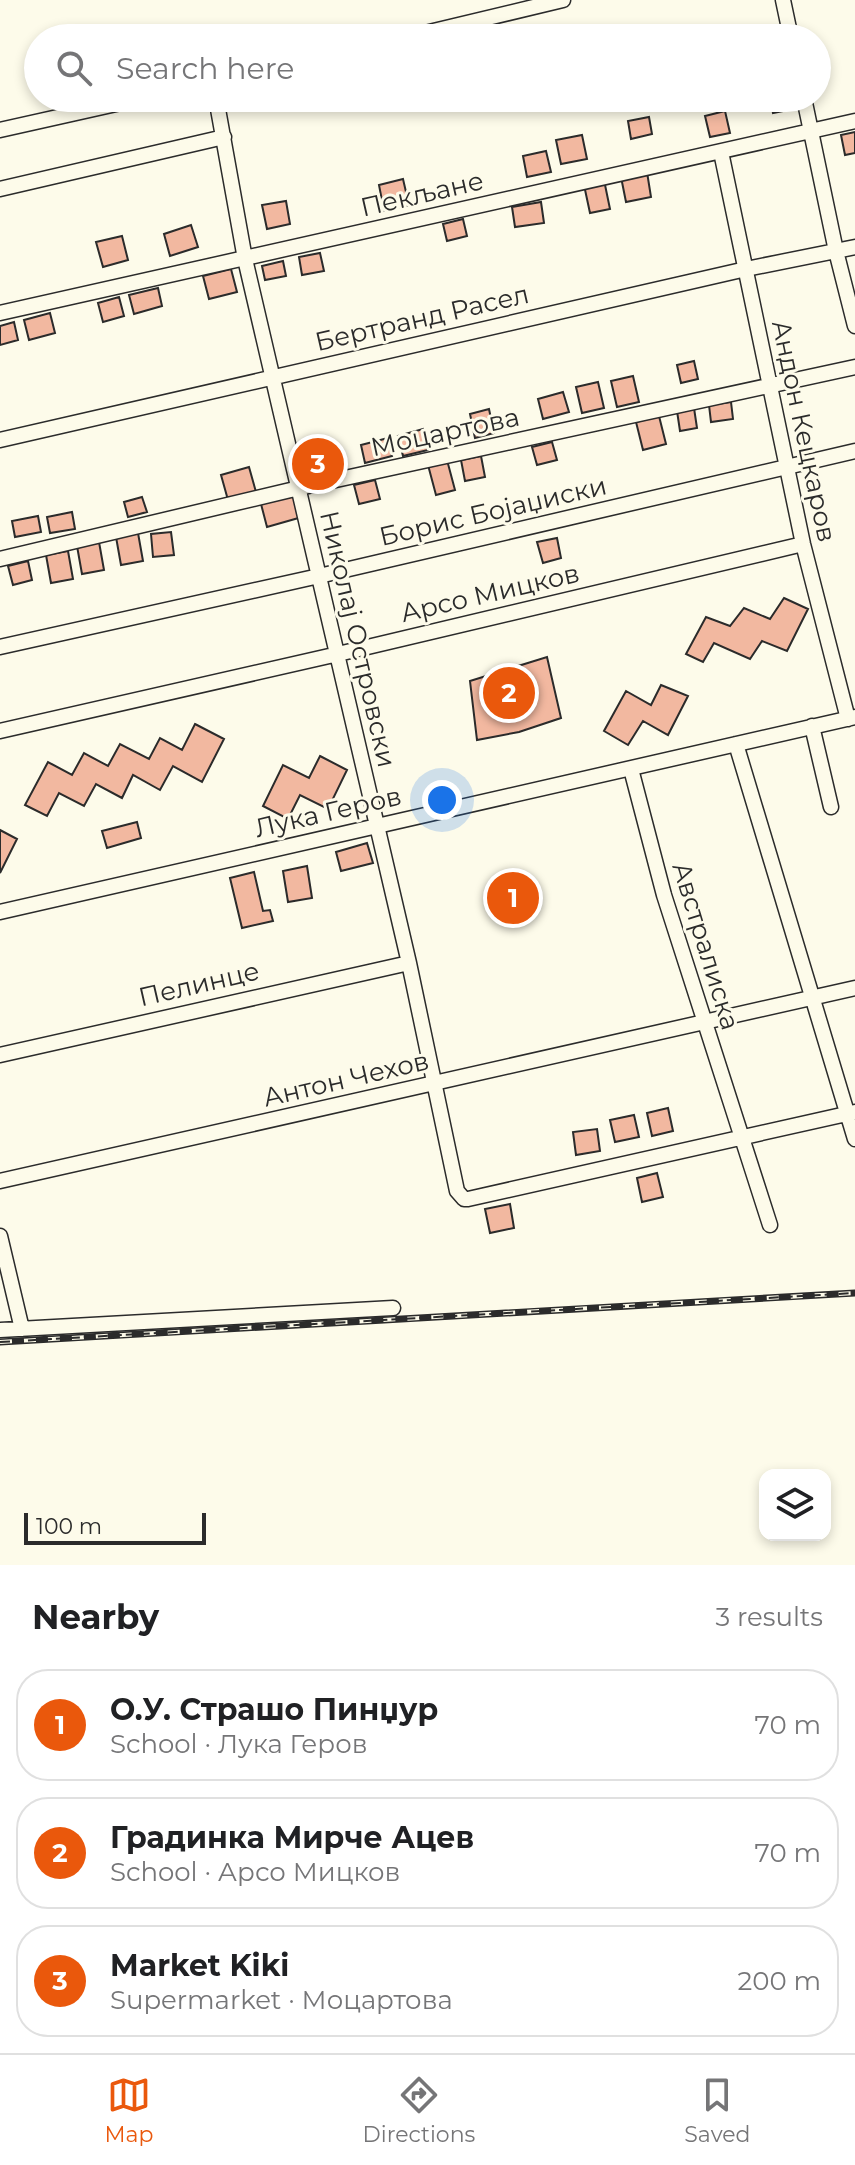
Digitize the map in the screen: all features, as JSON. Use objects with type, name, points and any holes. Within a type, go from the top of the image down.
[{"type":"street","points":[[463,24],[563,0]]},
{"type":"street","points":[[783,0],[788,24]]},
{"type":"street","points":[[0,130],[80,112]]},
{"type":"street","name":"Николај Островски","points":[[219,112],[245,259],[409,963],[457,1191],[468,1199],[740,1137]]},
{"type":"street","points":[[807,112],[855,326]]},
{"type":"street","name":"Пекљане","points":[[0,313],[855,121]]},
{"type":"street","points":[[0,189],[224,137]]},
{"type":"street","name":"Андон Кецкаров","points":[[721,152],[803,544],[852,718]]},
{"type":"street","name":"Бертранд Расел","points":[[0,440],[746,269],[855,247]]},
{"type":"street","name":"Моцартова","points":[[0,559],[299,488],[855,367]]},
{"type":"street","name":"Борис Бојаџиски","points":[[0,647],[855,451]]},
{"type":"street","name":"Арсо Мицков","points":[[0,731],[803,544]]},
{"type":"street","name":"Лука Геров","points":[[0,912],[852,718]]},
{"type":"street","points":[[812,726],[831,807]]},
{"type":"street","points":[[736,744],[812,997],[851,1113],[855,1139]]},
{"type":"street","name":"Австралиска","points":[[631,769],[664,895],[703,1023],[770,1225]]},
{"type":"street","name":"Пелинце","points":[[0,1055],[409,963]]},
{"type":"street","name":"Антон Чехов","points":[[0,1181],[855,988]]},
{"type":"street","points":[[740,1137],[851,1113]]},
{"type":"street","points":[[0,1236],[22,1329]]},
{"type":"street","points":[[0,1330],[393,1308]]},
{"type":"building","points":[[725,112],[730,133],[710,137],[705,116]]},
{"type":"building","points":[[649,117],[652,134],[631,139],[628,121]]},
{"type":"building","points":[[855,132],[855,153],[845,155],[841,135]]},
{"type":"building","points":[[582,135],[587,159],[561,164],[556,140]]},
{"type":"building","points":[[546,151],[551,172],[527,177],[523,156]]},
{"type":"building","points":[[647,172],[651,197],[626,202],[621,177]]},
{"type":"building","points":[[403,179],[409,205],[384,211],[379,185]]},
{"type":"building","points":[[604,180],[610,209],[590,213],[584,185]]},
{"type":"building","points":[[286,201],[290,224],[267,229],[262,205]]},
{"type":"building","points":[[541,202],[544,223],[515,227],[512,207]]},
{"type":"building","points":[[463,219],[467,236],[447,241],[443,224]]},
{"type":"building","points":[[191,225],[198,247],[170,256],[164,234]]},
{"type":"building","points":[[122,236],[128,260],[103,267],[96,242]]},
{"type":"building","points":[[320,253],[324,271],[302,275],[299,257]]},
{"type":"building","points":[[283,261],[286,276],[265,280],[262,266]]},
{"type":"building","points":[[231,269],[237,292],[209,299],[203,276]]},
{"type":"building","points":[[158,288],[162,306],[134,314],[129,295]]},
{"type":"building","points":[[119,297],[124,316],[103,322],[98,303]]},
{"type":"building","points":[[50,313],[55,333],[29,340],[24,320]]},
{"type":"building","points":[[14,322],[18,340],[0,345],[0,326]]},
{"type":"building","points":[[694,361],[698,379],[681,383],[677,365]]},
{"type":"building","points":[[633,376],[639,402],[617,407],[611,381]]},
{"type":"building","points":[[598,382],[604,408],[582,413],[576,387]]},
{"type":"building","points":[[563,392],[569,412],[543,419],[538,399]]},
{"type":"building","points":[[731,402],[733,419],[711,422],[709,405]]},
{"type":"building","points":[[694,408],[697,428],[680,431],[677,411]]},
{"type":"building","points":[[489,409],[494,433],[475,438],[470,414]]},
{"type":"building","points":[[659,416],[666,444],[643,450],[636,422]]},
{"type":"building","points":[[423,429],[428,450],[403,456],[398,436]]},
{"type":"building","points":[[388,438],[392,456],[365,463],[361,445]]},
{"type":"building","points":[[552,442],[557,460],[537,465],[532,447]]},
{"type":"building","points":[[481,456],[485,477],[465,481],[461,460]]},
{"type":"building","points":[[447,460],[455,490],[436,495],[428,465]]},
{"type":"building","points":[[249,467],[256,492],[228,500],[221,475]]},
{"type":"building","points":[[375,480],[380,499],[359,504],[354,485]]},
{"type":"building","points":[[296,494],[302,517],[267,527],[261,504]]},
{"type":"building","points":[[142,497],[147,512],[128,517],[124,502]]},
{"type":"building","points":[[72,512],[75,529],[50,533],[47,517]]},
{"type":"building","points":[[38,516],[41,532],[15,537],[12,521]]},
{"type":"building","points":[[171,532],[174,555],[153,557],[151,534]]},
{"type":"building","points":[[138,533],[143,561],[121,565],[116,537]]},
{"type":"building","points":[[557,538],[561,558],[543,563],[537,542]]},
{"type":"building","points":[[99,542],[104,570],[82,574],[77,546]]},
{"type":"building","points":[[68,551],[73,579],[51,583],[46,555]]},
{"type":"building","points":[[28,561],[32,580],[13,585],[8,566]]},
{"type":"building","points":[[784,598],[808,609],[787,651],[762,641],[750,659],[714,643],[703,662],[686,654],[706,617],[730,626],[744,608],[770,619]]},
{"type":"building","points":[[547,657],[561,718],[519,732],[477,740],[470,681]]},
{"type":"building","points":[[661,685],[688,696],[668,735],[643,721],[628,745],[604,731],[626,691],[651,705]]},
{"type":"building","points":[[195,724],[224,739],[202,782],[173,766],[160,790],[133,775],[122,798],[96,784],[84,806],[59,793],[47,816],[25,805],[48,762],[72,775],[84,753],[108,766],[120,744],[149,759],[160,738],[182,750]]},
{"type":"building","points":[[320,756],[347,770],[328,809],[300,795],[288,819],[263,806],[283,765],[309,778]]},
{"type":"building","points":[[137,822],[141,838],[107,848],[102,831]]},
{"type":"building","points":[[0,830],[17,839],[0,873]]},
{"type":"building","points":[[367,843],[373,863],[341,871],[336,852]]},
{"type":"building","points":[[307,866],[312,898],[288,902],[283,871]]},
{"type":"building","points":[[254,872],[263,911],[270,910],[273,921],[242,928],[230,878]]},
{"type":"building","points":[[668,1108],[673,1131],[652,1136],[647,1113]]},
{"type":"building","points":[[634,1115],[639,1137],[615,1142],[610,1120]]},
{"type":"building","points":[[597,1129],[600,1151],[576,1155],[573,1132]]},
{"type":"building","points":[[657,1173],[663,1197],[642,1202],[637,1178]]},
{"type":"building","points":[[510,1204],[514,1228],[490,1233],[485,1209]]},
{"type":"railway","points":[[0,1342],[855,1293]]},
{"type":"fence","points":[[0,1342],[855,1293]]},
{"type":"place","name":"Market Kiki","points":[[318,464]]},
{"type":"place","name":"Градинка Мирче Ацев","points":[[509,693]]},
{"type":"place","name":"О.У. Страшо Пинџур","points":[[513,898]]}]
